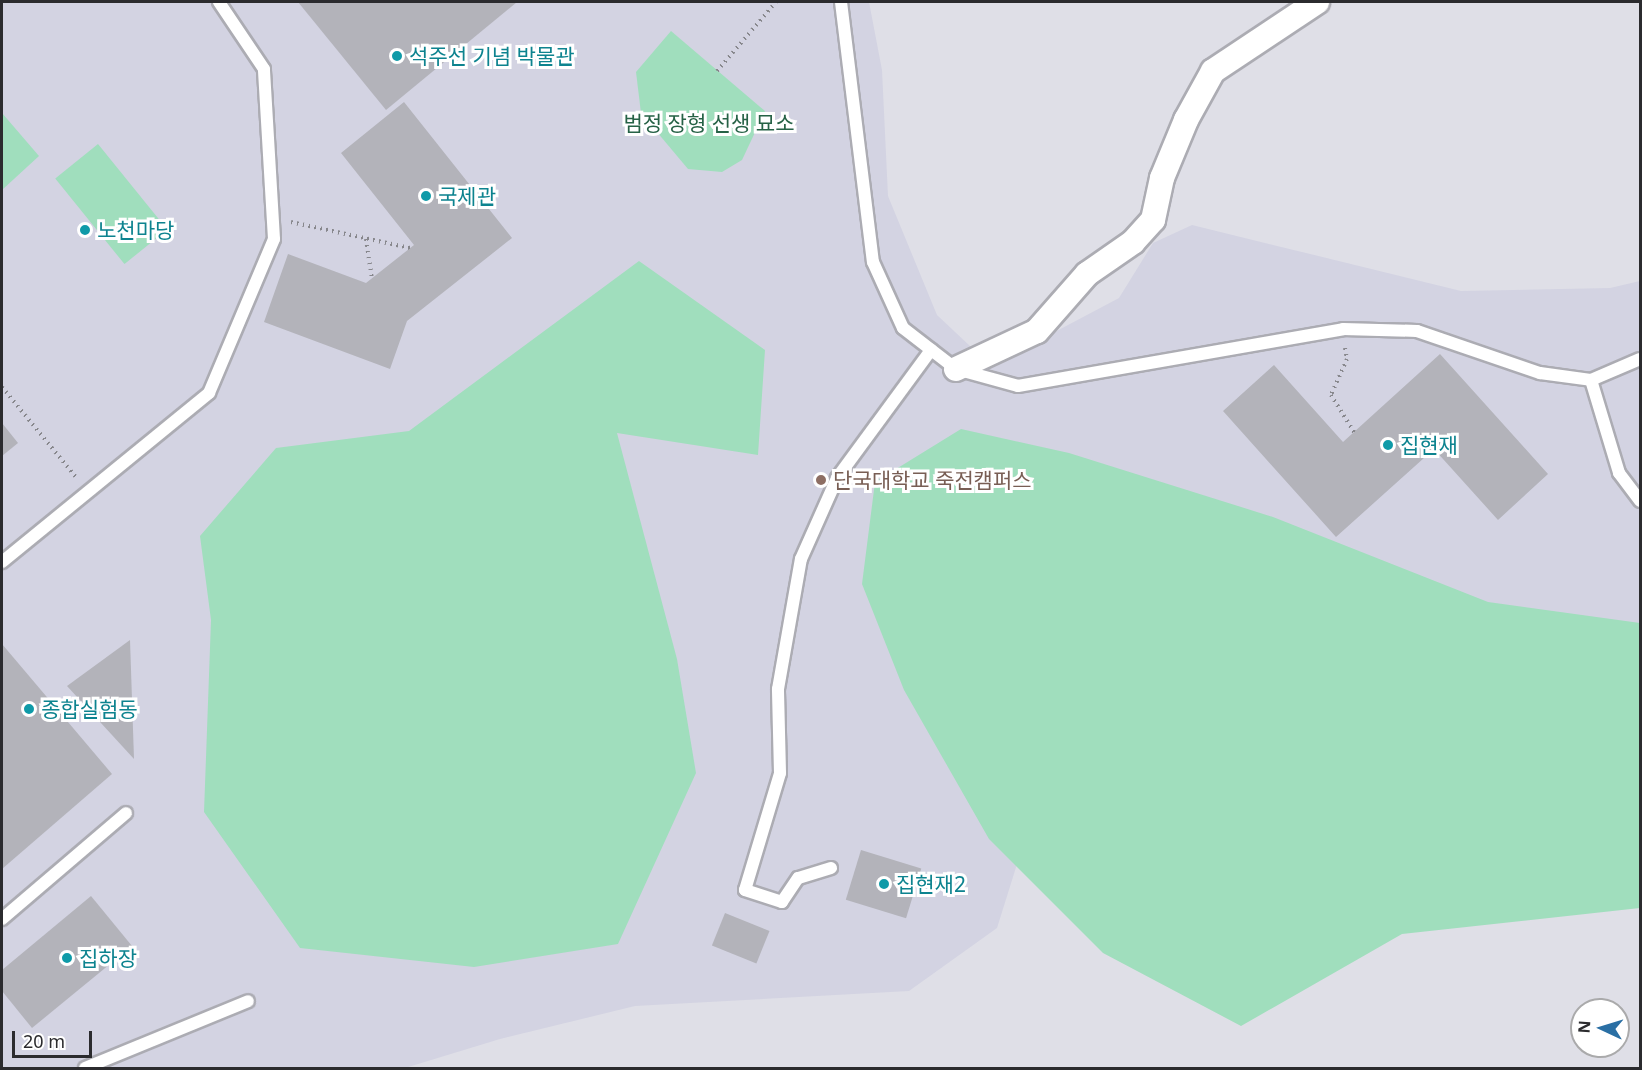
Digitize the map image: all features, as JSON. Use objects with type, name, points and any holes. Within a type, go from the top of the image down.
[{"type":"street","points":[[956,369],[1037,331],[1087,274],[1133,242],[1153,220],[1162,178],[1213,71],[1317,2]]},
{"type":"lane","points":[[2,562],[209,393],[274,239],[264,69],[219,2]]},
{"type":"lane","points":[[841,2],[873,262],[903,328],[956,369],[1018,386],[1343,329],[1417,331],[1540,373],[1591,380],[1641,359]]},
{"type":"lane","points":[[831,868],[798,878],[782,902],[745,890],[780,773],[778,689],[801,559],[837,478],[931,350]]},
{"type":"lane","points":[[1591,380],[1619,473],[1641,501]]},
{"type":"lane","points":[[2,920],[126,813]]},
{"type":"lane","points":[[85,1068],[248,1001]]},
{"type":"path","points":[[717,70],[776,2]]},
{"type":"path","points":[[273,219],[410,248]]},
{"type":"path","points":[[366,239],[372,279]]},
{"type":"path","points":[[1343,329],[1347,359],[1331,395],[1354,432]]},
{"type":"path","points":[[2,387],[88,491]]},
{"type":"shaded area","name":"단국대학교 죽전캠퍼스","points":[[2,2],[869,2],[882,70],[888,196],[937,315],[971,347],[1034,343],[1119,298],[1153,243],[1192,225],[1461,291],[1610,288],[1640,281],[1640,654],[1066,708],[997,928],[909,991],[635,1006],[500,1039],[405,1068],[2,1068]]},
{"type":"green space","name":"범정 장형 선생 묘소","points":[[671,31],[765,111],[742,160],[722,172],[688,169],[641,113],[636,72]]},
{"type":"green space","points":[[2,113],[39,156],[2,190]]},
{"type":"green space","points":[[98,144],[167,229],[124,264],[55,179]]},
{"type":"green space","points":[[639,261],[765,350],[758,455],[617,433],[677,659],[696,773],[618,944],[474,967],[300,948],[204,812],[211,620],[200,536],[276,448],[409,431]]},
{"type":"green space","points":[[961,429],[1069,453],[1273,517],[1488,602],[1640,623],[1640,908],[1402,934],[1241,1026],[1103,953],[989,839],[904,690],[862,584],[875,482]]},
{"type":"building","name":"석주선 기념 박물관","points":[[298,2],[517,2],[386,110]]},
{"type":"building","name":"국제관","points":[[404,102],[512,238],[407,321],[390,369],[264,322],[288,254],[366,283],[414,245],[341,153]]},
{"type":"building","name":"집현재","points":[[1440,354],[1548,474],[1498,520],[1434,449],[1336,537],[1223,411],[1274,365],[1343,442]]},
{"type":"building","points":[[2,423],[18,443],[2,456]]},
{"type":"building","points":[[130,640],[134,759],[67,686]]},
{"type":"building","name":"종합실험동","points":[[2,644],[112,774],[2,869]]},
{"type":"building","name":"집현재2","points":[[861,850],[921,868],[906,918],[846,900]]},
{"type":"building","name":"집하장","points":[[91,896],[132,946],[32,1028],[2,991],[2,970]]},
{"type":"building","points":[[725,913],[770,931],[756,963],[712,945]]},
{"type":"place","name":"석주선 기념 박물관","points":[[397,56]]},
{"type":"place","name":"국제관","points":[[426,196]]},
{"type":"place","name":"노천마당","points":[[85,230]]},
{"type":"place","name":"집현재","points":[[1388,445]]},
{"type":"place","name":"단국대학교 죽전캠퍼스","points":[[821,480]]},
{"type":"place","name":"종합실험동","points":[[29,709]]},
{"type":"place","name":"집현재2","points":[[884,884]]},
{"type":"place","name":"집하장","points":[[67,958]]}]
